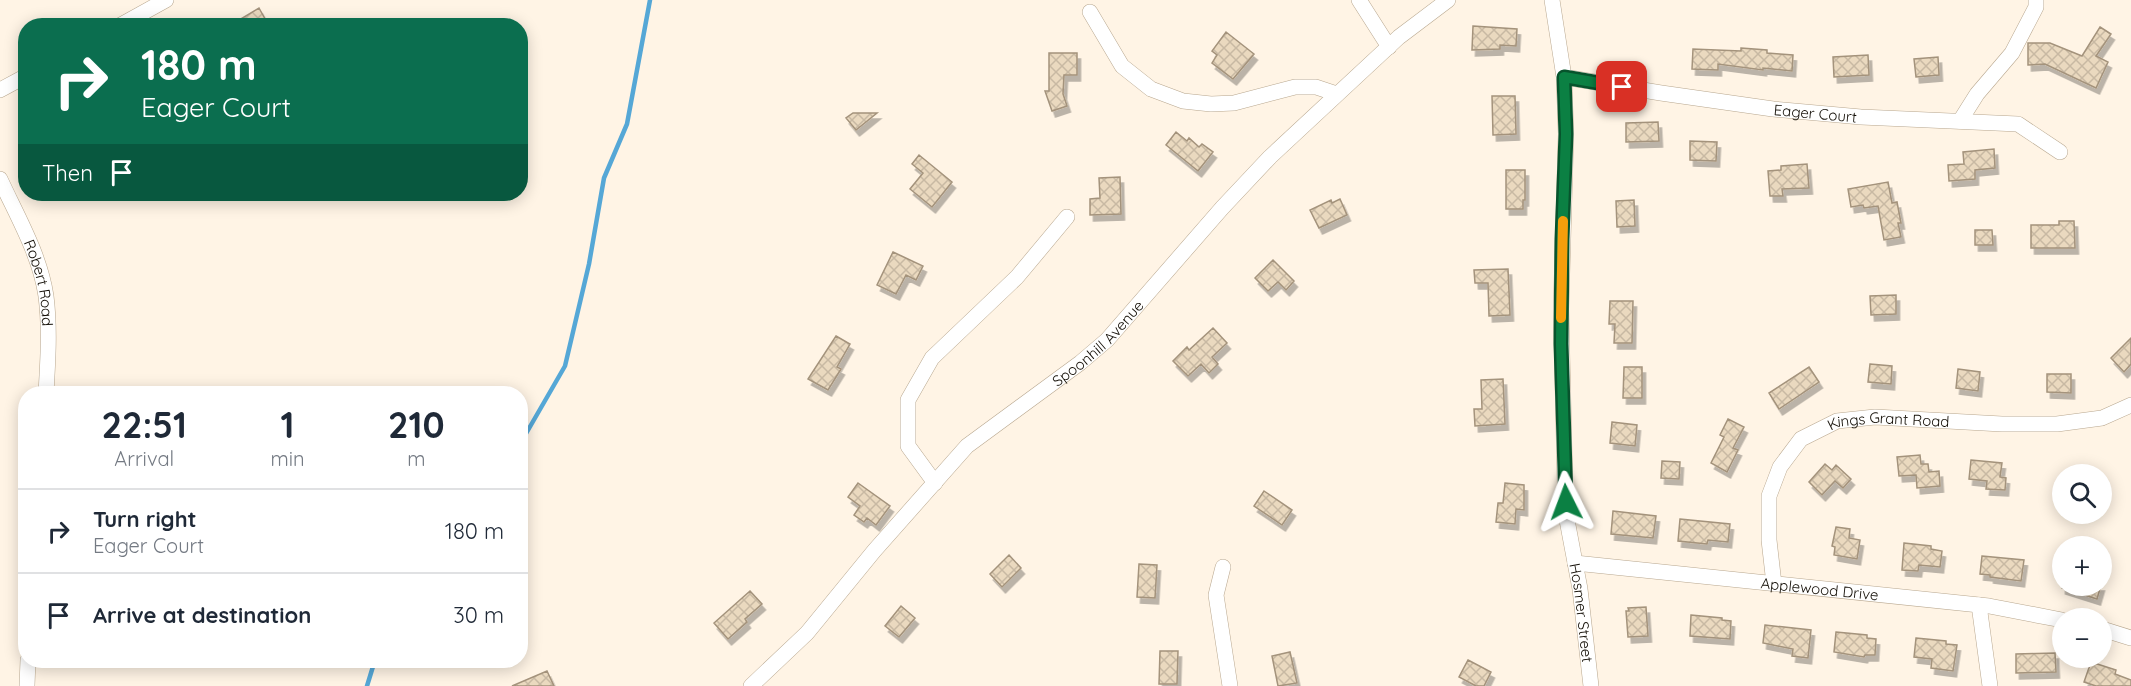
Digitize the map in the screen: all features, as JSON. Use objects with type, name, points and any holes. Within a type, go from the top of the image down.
[{"type":"street","points":[[133,18],[165,0]]},
{"type":"street","points":[[1359,0],[1389,47]]},
{"type":"street","name":"Spoonhill Avenue","points":[[751,686],[807,633],[874,551],[967,446],[1080,363],[1107,340],[1246,182],[1295,132],[1389,47],[1448,0]]},
{"type":"street","name":"Hosmer Street","points":[[1552,0],[1564,77],[1566,134],[1562,239],[1561,379],[1566,508],[1583,612],[1591,686]]},
{"type":"street","points":[[1960,121],[1977,94],[2012,53],[2036,6],[2036,0]]},
{"type":"street","points":[[1090,12],[1122,66],[1151,89],[1183,101],[1212,104],[1234,103],[1295,87],[1316,87],[1337,94]]},
{"type":"street","name":"Eager Court","points":[[1564,77],[1773,109],[1862,117],[2018,124],[2060,152]]},
{"type":"street","points":[[0,90],[18,80]]},
{"type":"street","name":"Robert Road","points":[[0,179],[31,246],[46,294],[50,346],[47,386]]},
{"type":"street","points":[[935,483],[908,446],[908,400],[932,358],[1017,277],[1067,217]]},
{"type":"street","name":"Kings Grant Road","points":[[1774,584],[1769,540],[1769,496],[1780,467],[1801,439],[1837,421],[1875,417],[2002,424],[2057,424],[2102,418],[2131,405]]},
{"type":"street","name":"Applewood Drive","points":[[1575,563],[1979,605],[2052,618]]},
{"type":"street","points":[[1223,567],[1216,594],[1230,686]]},
{"type":"street","points":[[1979,605],[1990,686]]},
{"type":"street","points":[[2112,632],[2131,638]]},
{"type":"street","points":[[27,686],[28,668]]},
{"type":"building","points":[[259,8],[265,18],[242,18]]},
{"type":"building","points":[[1473,26],[1517,29],[1516,46],[1500,45],[1500,49],[1472,50]]},
{"type":"building","points":[[2100,27],[2111,34],[2096,56],[2108,62],[2096,88],[2045,64],[2028,65],[2028,43],[2050,43],[2082,56]]},
{"type":"building","points":[[1226,32],[1254,54],[1233,79],[1212,63],[1217,55],[1212,51]]},
{"type":"building","points":[[1741,48],[1793,55],[1792,71],[1718,64],[1718,70],[1692,69],[1693,49],[1741,51]]},
{"type":"building","points":[[1049,53],[1077,53],[1077,75],[1064,75],[1063,94],[1067,106],[1052,111],[1045,91],[1049,91]]},
{"type":"building","points":[[1868,55],[1869,75],[1834,77],[1833,57]]},
{"type":"building","points":[[1938,57],[1939,75],[1916,77],[1914,59]]},
{"type":"building","points":[[1492,96],[1515,96],[1516,134],[1493,135]]},
{"type":"building","points":[[853,113],[877,113],[856,130],[846,118]]},
{"type":"building","points":[[1658,122],[1659,141],[1626,142],[1626,123]]},
{"type":"building","points":[[1176,132],[1187,141],[1189,138],[1199,147],[1202,144],[1213,152],[1198,171],[1166,145]]},
{"type":"building","points":[[1690,141],[1717,142],[1716,161],[1690,160]]},
{"type":"building","points":[[1994,149],[1995,168],[1975,170],[1975,179],[1949,181],[1948,165],[1964,164],[1963,152]]},
{"type":"building","points":[[919,155],[952,182],[932,207],[910,189],[923,173],[912,164]]},
{"type":"building","points":[[1807,164],[1809,188],[1782,189],[1783,196],[1770,196],[1768,171],[1781,170],[1781,166]]},
{"type":"building","points":[[1506,170],[1525,170],[1523,209],[1506,209]]},
{"type":"building","points":[[1120,177],[1121,214],[1090,215],[1090,199],[1100,198],[1099,178]]},
{"type":"building","points":[[1888,182],[1892,203],[1897,202],[1901,237],[1884,240],[1878,206],[1851,207],[1848,189]]},
{"type":"building","points":[[1340,199],[1347,215],[1319,228],[1310,210],[1331,200],[1332,203]]},
{"type":"building","points":[[1634,200],[1635,226],[1617,227],[1616,201]]},
{"type":"building","points":[[2059,221],[2074,221],[2075,248],[2031,248],[2031,225],[2059,225]]},
{"type":"building","points":[[1975,230],[1992,230],[1993,245],[1975,245]]},
{"type":"building","points":[[893,252],[923,266],[916,280],[906,275],[896,294],[877,285]]},
{"type":"building","points":[[1273,260],[1294,281],[1286,290],[1278,282],[1268,291],[1255,278]]},
{"type":"building","points":[[1508,269],[1510,315],[1489,316],[1488,283],[1475,283],[1474,270]]},
{"type":"building","points":[[1896,295],[1896,314],[1871,315],[1870,296]]},
{"type":"building","points":[[1610,301],[1633,301],[1632,343],[1614,343],[1615,324],[1609,324]]},
{"type":"building","points":[[1213,328],[1227,343],[1212,357],[1218,364],[1209,373],[1201,364],[1188,376],[1173,361],[1187,347],[1189,350]]},
{"type":"building","points":[[836,336],[850,344],[837,367],[841,369],[828,390],[808,379]]},
{"type":"building","points":[[2131,338],[2131,364],[2124,372],[2111,358]]},
{"type":"building","points":[[1870,364],[1892,366],[1891,384],[1868,382]]},
{"type":"building","points":[[1624,367],[1642,367],[1642,398],[1623,398]]},
{"type":"building","points":[[1809,367],[1819,382],[1779,409],[1769,393]]},
{"type":"building","points":[[1958,369],[1980,372],[1978,391],[1956,388]]},
{"type":"building","points":[[2047,374],[2071,374],[2071,393],[2047,392]]},
{"type":"building","points":[[1503,379],[1505,424],[1475,426],[1474,409],[1482,409],[1481,380]]},
{"type":"building","points":[[1728,419],[1744,427],[1733,448],[1738,450],[1727,472],[1711,463],[1724,437],[1720,435]]},
{"type":"building","points":[[1612,422],[1637,425],[1635,446],[1610,443]]},
{"type":"building","points":[[1920,455],[1921,464],[1928,464],[1929,472],[1939,471],[1940,486],[1917,488],[1916,475],[1899,476],[1897,457]]},
{"type":"building","points":[[1971,460],[2002,463],[2000,477],[2006,478],[2005,490],[1986,489],[1987,481],[1969,479]]},
{"type":"building","points":[[1662,461],[1680,462],[1679,479],[1661,478]]},
{"type":"building","points":[[1825,464],[1832,470],[1836,465],[1851,479],[1843,488],[1835,481],[1822,495],[1809,482]]},
{"type":"building","points":[[858,483],[890,506],[876,525],[867,518],[864,522],[854,515],[860,506],[848,497]]},
{"type":"building","points":[[1505,483],[1524,485],[1524,510],[1516,509],[1515,524],[1496,522],[1498,503],[1503,503]]},
{"type":"building","points":[[1264,491],[1292,510],[1282,525],[1254,506]]},
{"type":"building","points":[[1613,511],[1656,516],[1653,538],[1611,534]]},
{"type":"building","points":[[1680,519],[1730,524],[1728,542],[1708,540],[1707,544],[1678,541]]},
{"type":"building","points":[[1836,527],[1850,529],[1849,538],[1860,540],[1857,559],[1834,555],[1835,547],[1832,546]]},
{"type":"building","points":[[1904,543],[1931,546],[1931,549],[1942,551],[1940,567],[1919,565],[1918,571],[1902,570]]},
{"type":"building","points":[[1009,555],[1021,568],[1002,587],[990,574]]},
{"type":"building","points":[[1982,556],[2024,560],[2021,581],[1980,574]]},
{"type":"building","points":[[1139,564],[1157,565],[1155,598],[1137,597]]},
{"type":"building","points":[[750,591],[762,604],[728,639],[714,623]]},
{"type":"building","points":[[901,606],[915,618],[899,637],[885,626]]},
{"type":"building","points":[[1646,607],[1648,636],[1628,637],[1626,611],[1629,611],[1628,608]]},
{"type":"building","points":[[1691,615],[1731,621],[1730,639],[1690,636]]},
{"type":"building","points":[[1765,625],[1811,630],[1808,658],[1792,656],[1793,649],[1763,643]]},
{"type":"building","points":[[1836,632],[1867,635],[1867,638],[1876,639],[1875,655],[1864,657],[1834,652]]},
{"type":"building","points":[[1916,638],[1946,641],[1946,644],[1957,645],[1953,671],[1931,668],[1932,659],[1914,657]]},
{"type":"building","points":[[1160,651],[1178,651],[1177,684],[1159,684]]},
{"type":"building","points":[[1290,652],[1297,683],[1278,686],[1272,656]]},
{"type":"building","points":[[2052,653],[2052,668],[2056,668],[2056,672],[2016,673],[2016,654]]},
{"type":"building","points":[[1468,660],[1491,672],[1484,686],[1476,686],[1459,677]]},
{"type":"building","points":[[2089,668],[2110,668],[2116,670],[2115,674],[2131,680],[2131,686],[2096,686],[2084,682]]},
{"type":"building","points":[[547,671],[554,686],[512,686]]},
{"type":"waterway","points":[[528,430],[565,366],[589,264],[604,178],[627,124],[650,0]]},
{"type":"waterway","points":[[367,686],[373,668]]},
{"type":"slow traffic","points":[[1561,318],[1563,221]]},
{"type":"route","points":[[1566,502],[1561,344],[1566,134],[1564,77],[1622,87]]}]
